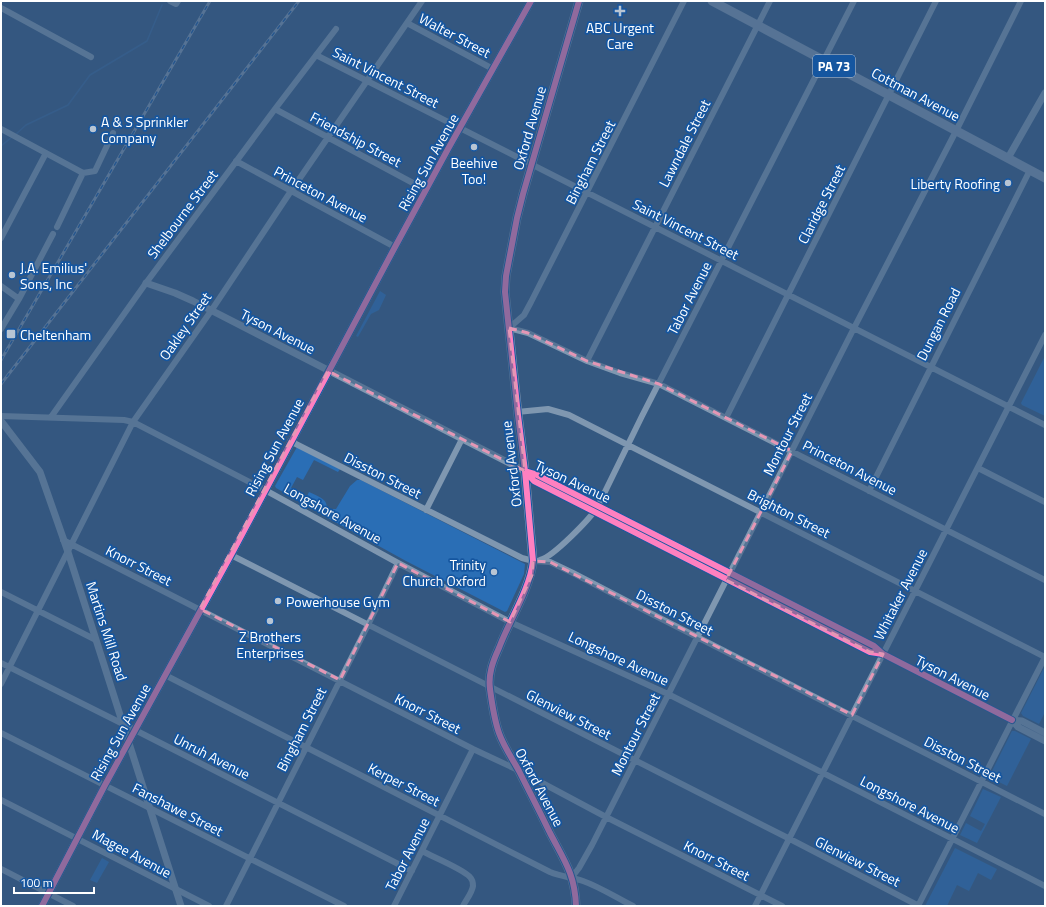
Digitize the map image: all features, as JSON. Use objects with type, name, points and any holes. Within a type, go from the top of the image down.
[{"type":"main road","name":"Rising Sun Avenue","points":[[42,906],[105,785],[200,609],[231,555],[290,441],[460,127],[531,1]]},
{"type":"main road","name":"Oxford Avenue","points":[[576,906],[572,877],[568,866],[499,734],[490,687],[491,668],[532,575],[533,561],[505,283],[517,218],[579,1]]},
{"type":"main road","name":"Cottman Avenue","points":[[712,1],[1045,178]]},
{"type":"street","points":[[170,1],[177,3]]},
{"type":"street","name":"Oakley Street","points":[[1,684],[133,422],[366,80],[422,1]]},
{"type":"street","name":"Bingham Street","points":[[509,328],[524,315],[684,1]]},
{"type":"street","name":"Lawndale Street","points":[[587,361],[770,1]]},
{"type":"street","name":"Tabor Avenue","points":[[533,561],[545,559],[550,555],[571,536],[596,509],[658,384],[854,1]]},
{"type":"street","name":"Claridge Street","points":[[726,418],[936,1]]},
{"type":"street","name":"Montour Street","points":[[572,877],[579,868],[606,817],[1021,1]]},
{"type":"street","points":[[1,8],[91,57]]},
{"type":"street","name":"Walter Street","points":[[407,23],[493,69]]},
{"type":"street","name":"Shelbourne Street","points":[[51,418],[146,283],[274,109],[336,29]]},
{"type":"street","name":"Saint Vincent Street","points":[[316,55],[1045,425]]},
{"type":"street","points":[[1008,158],[1043,101],[1045,93]]},
{"type":"street","name":"Friendship Street","points":[[274,109],[426,190]]},
{"type":"street","points":[[1,129],[83,173],[95,171],[113,133]]},
{"type":"street","points":[[1,238],[46,153]]},
{"type":"street","name":"Princeton Avenue","points":[[236,161],[395,247]]},
{"type":"street","name":"Dungan Road","points":[[869,490],[1030,170]]},
{"type":"street","points":[[57,227],[83,173]]},
{"type":"street","points":[[1,329],[19,299],[53,234]]},
{"type":"street","name":"Tyson Avenue","points":[[146,283],[176,293],[525,471],[534,482],[596,509],[805,615],[874,646],[883,654],[1012,720],[1018,727],[1045,741]]},
{"type":"street","points":[[1,286],[19,299]]},
{"type":"street","name":"Princeton Avenue","points":[[509,328],[528,332],[587,361],[620,373],[658,384],[1045,580]]},
{"type":"street","name":"Whitaker Avenue","points":[[756,906],[1045,335]]},
{"type":"street","name":"Brighton Street","points":[[517,412],[554,410],[569,415],[760,513],[916,590],[1045,657]]},
{"type":"street","name":"Longshore Avenue","points":[[1,416],[124,420],[133,422],[265,490],[510,622],[668,694],[1045,886]]},
{"type":"street","name":"Martins Mill Road","points":[[1,421],[40,472],[68,552],[181,906]]},
{"type":"street","points":[[426,510],[462,439]]},
{"type":"street","name":"Disston Street","points":[[290,441],[522,558],[533,561],[550,562],[1045,814]]},
{"type":"street","points":[[978,468],[1045,502]]},
{"type":"street","name":"Knorr Street","points":[[64,540],[473,749],[518,770],[606,817],[782,906]]},
{"type":"street","name":"Glenview Street","points":[[231,555],[790,839],[918,906]]},
{"type":"street","name":"Bingham Street","points":[[226,906],[398,563]]},
{"type":"street","points":[[1,592],[96,640]]},
{"type":"street","points":[[918,906],[1045,657]]},
{"type":"street","name":"Unruh Avenue","points":[[1,664],[135,730],[412,871]]},
{"type":"street","name":"Kerper Street","points":[[165,676],[550,872],[568,878],[572,877],[633,906]]},
{"type":"street","name":"Tyson Avenue","points":[[1012,720],[1022,720],[1045,733]]},
{"type":"street","name":"Fanshawe Street","points":[[1,733],[344,906]]},
{"type":"street","name":"Tabor Avenue","points":[[394,906],[473,749]]},
{"type":"street","name":"Magee Avenue","points":[[1,800],[209,906]]},
{"type":"street","points":[[422,852],[466,874],[471,879],[472,889],[463,906]]},
{"type":"street","points":[[1,869],[74,906]]},
{"type":"highlighted area","points":[[509,328],[528,333],[587,361],[659,384],[792,451],[726,580],[870,652],[883,654],[852,715],[550,562],[533,561],[532,575],[510,622],[398,563],[340,680],[200,609],[328,371],[525,471]]},
{"type":"shaded area","points":[[380,291],[386,295],[379,310],[371,314],[358,337],[356,336]]},
{"type":"shaded area","points":[[1045,356],[1045,416],[1022,405],[1021,403]]},
{"type":"shaded area","points":[[297,447],[340,469],[338,472],[314,460],[303,480],[297,477],[291,488],[307,496],[309,492],[324,500],[327,506],[324,515],[276,488],[275,486]]},
{"type":"shaded area","points":[[357,480],[361,480],[525,564],[524,574],[507,611],[505,612],[406,561],[328,518],[333,509],[336,509],[350,486]]},
{"type":"shaded area","points":[[1045,666],[1045,712],[1039,724],[1023,716],[1021,713]]},
{"type":"shaded area","points":[[1012,731],[1031,739],[1007,786],[989,777]]},
{"type":"shaded area","points":[[983,789],[1001,797],[977,843],[960,835],[966,823],[981,831],[985,824],[970,816]]},
{"type":"shaded area","points":[[955,848],[997,869],[991,880],[978,873],[969,891],[957,885],[947,906],[925,906]]},
{"type":"shaded area","points":[[102,858],[109,862],[97,883],[90,880]]},
{"type":"waterway","points":[[15,135],[26,125],[68,105],[90,75],[147,41],[162,5]]},
{"type":"waterway","points":[[1,146],[12,137]]},
{"type":"railway","points":[[1,360],[210,1]]},
{"type":"railway","points":[[1,384],[299,1]]},
{"type":"cycle path","points":[[42,906],[105,785],[231,555],[395,247],[531,1]]},
{"type":"cycle path","points":[[576,906],[573,885],[568,868],[499,733],[493,711],[490,673],[503,638],[524,594],[533,561],[525,471],[505,292],[506,276],[523,194],[579,1]]},
{"type":"cycle path","points":[[525,471],[535,474],[874,646],[883,654],[1012,720]]},
{"type":"cycle path","points":[[525,471],[534,481],[870,652],[883,654]]},
{"type":"place","name":"ABC Urgent Care","points":[[620,11]]},
{"type":"place","name":"A & S Sprinkler Company","points":[[93,129]]},
{"type":"place","name":"Beehive Too!","points":[[474,147]]},
{"type":"place","name":"Liberty Roofing","points":[[1008,183]]},
{"type":"place","name":"J.A. Emilius' Sons, Inc","points":[[12,275]]},
{"type":"place","name":"Cheltenham","points":[[11,334]]},
{"type":"place","name":"Trinity Church Oxford","points":[[494,572]]},
{"type":"place","name":"Powerhouse Gym","points":[[278,601]]},
{"type":"place","name":"Z Brothers Enterprises","points":[[270,621]]}]
